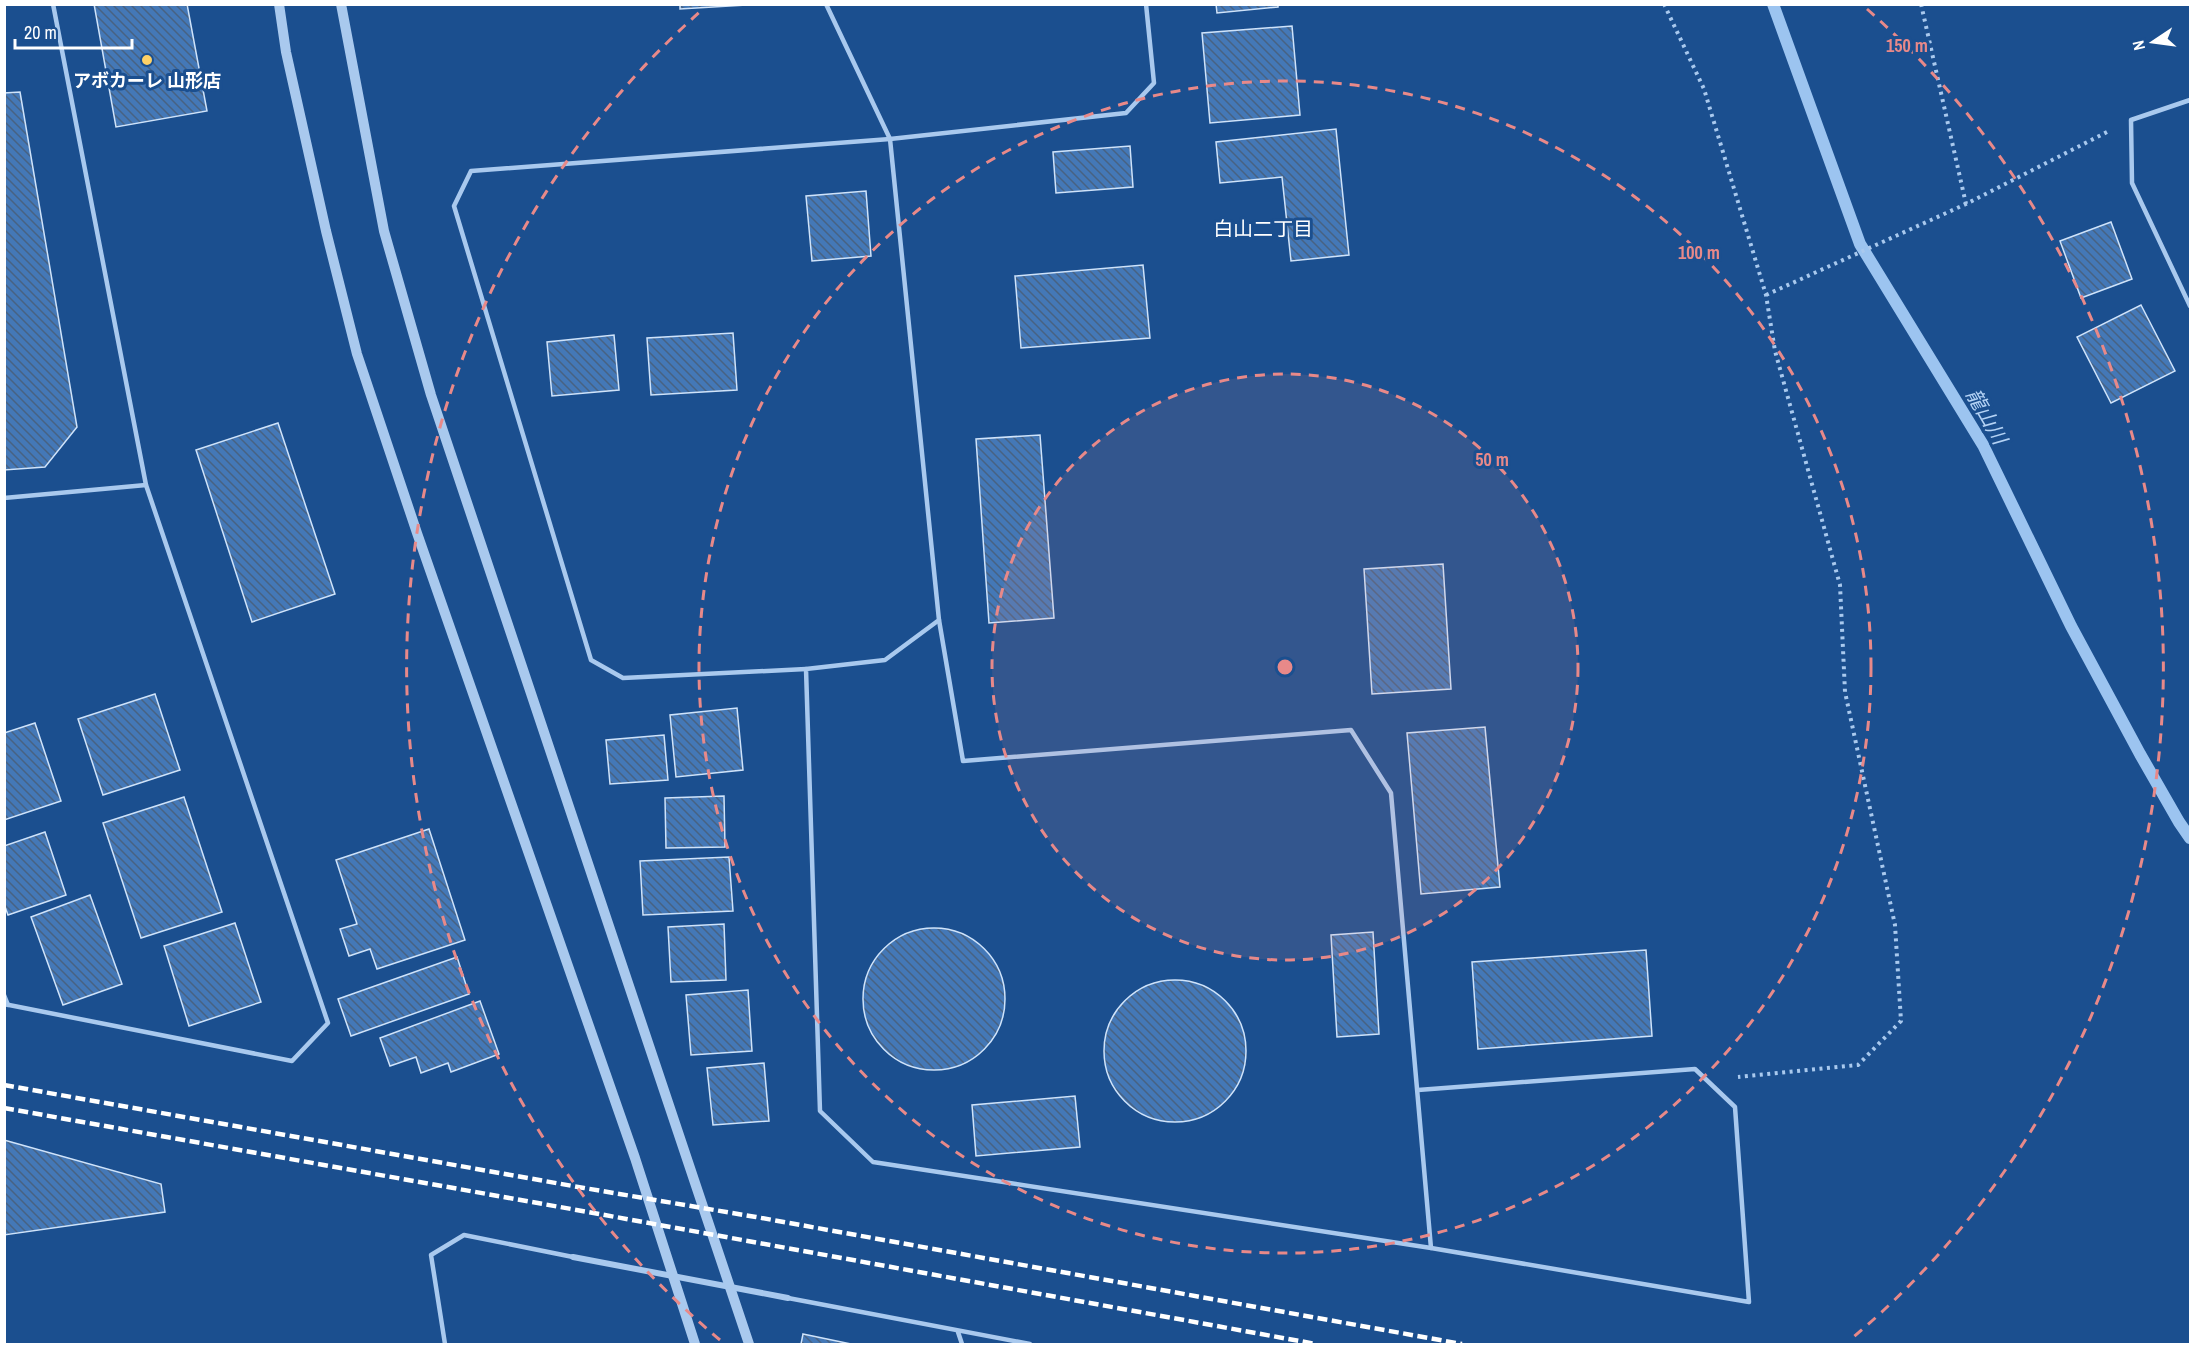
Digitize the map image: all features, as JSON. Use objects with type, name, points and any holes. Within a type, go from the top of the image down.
[{"type":"street","points":[[279,4],[286,52],[326,231],[357,354],[635,1158],[695,1344]]},
{"type":"street","points":[[341,4],[384,231],[430,395],[749,1344]]},
{"type":"street","points":[[573,1257],[788,1298]]},
{"type":"lane","points":[[4,995],[6,1005],[292,1061],[328,1023],[146,485],[52,4]]},
{"type":"lane","points":[[826,4],[890,139],[939,620],[963,761],[1351,730],[1391,793],[1431,1248]]},
{"type":"lane","points":[[939,620],[885,660],[806,669],[623,678],[591,660],[454,206],[471,171],[890,139],[1126,113],[1154,83],[1146,4]]},
{"type":"lane","points":[[2190,100],[2131,120],[2132,183],[2190,306]]},
{"type":"lane","points":[[4,498],[146,485]]},
{"type":"lane","points":[[806,669],[820,1111],[873,1162],[1431,1248],[1749,1302],[1735,1107],[1695,1069],[1418,1090]]},
{"type":"lane","points":[[445,1344],[431,1255],[464,1235],[573,1257]]},
{"type":"lane","points":[[788,1298],[1029,1344]]},
{"type":"lane","points":[[958,1332],[962,1344]]},
{"type":"path","points":[[1664,4],[1704,89],[1766,296],[1775,351],[1840,585],[1845,692],[1895,925],[1901,1021],[1858,1065],[1707,1080]]},
{"type":"path","points":[[1921,4],[1966,204]]},
{"type":"path","points":[[1766,296],[1966,204],[2131,120]]},
{"type":"building","points":[[94,4],[187,4],[207,111],[116,127]]},
{"type":"building","points":[[680,4],[746,4],[746,5],[680,9]]},
{"type":"building","points":[[1216,4],[1278,4],[1278,7],[1217,13]]},
{"type":"building","points":[[1292,26],[1300,115],[1210,123],[1202,33]]},
{"type":"building","points":[[20,92],[77,427],[45,467],[4,470],[4,93]]},
{"type":"building","points":[[1336,129],[1349,255],[1291,261],[1282,177],[1220,183],[1216,142]]},
{"type":"building","points":[[1130,146],[1133,187],[1056,193],[1053,152]]},
{"type":"building","points":[[866,191],[871,256],[812,261],[806,196]]},
{"type":"building","points":[[2111,222],[2132,279],[2081,298],[2060,241]]},
{"type":"building","points":[[1143,265],[1150,338],[1021,348],[1015,276]]},
{"type":"building","points":[[2141,305],[2175,371],[2111,403],[2077,337]]},
{"type":"building","points":[[733,333],[737,390],[651,395],[647,338]]},
{"type":"building","points":[[614,335],[619,390],[552,396],[547,342]]},
{"type":"building","points":[[278,423],[335,594],[252,622],[196,450]]},
{"type":"building","points":[[1040,435],[1054,618],[989,623],[976,439]]},
{"type":"building","points":[[1443,564],[1451,689],[1372,694],[1364,569]]},
{"type":"building","points":[[155,694],[180,770],[103,795],[78,719]]},
{"type":"building","points":[[737,708],[743,770],[676,777],[670,715]]},
{"type":"building","points":[[35,723],[61,801],[4,820],[4,733]]},
{"type":"building","points":[[1485,727],[1500,887],[1421,894],[1407,733]]},
{"type":"building","points":[[664,735],[668,780],[610,784],[606,740]]},
{"type":"building","points":[[724,796],[725,847],[666,848],[665,798]]},
{"type":"building","points":[[184,797],[222,912],[141,938],[103,823]]},
{"type":"building","points":[[429,829],[465,940],[377,969],[370,949],[349,956],[340,929],[357,924],[336,860]]},
{"type":"building","points":[[45,832],[66,895],[8,915],[4,904],[4,846]]},
{"type":"building","points":[[729,857],[733,911],[643,915],[640,861]]},
{"type":"building","points":[[90,895],[122,984],[63,1005],[31,917]]},
{"type":"building","points":[[235,923],[261,1002],[189,1026],[164,946]]},
{"type":"building","points":[[724,924],[726,980],[671,982],[668,927]]},
{"type":"building","points":[[934,928],[961,933],[984,949],[1000,972],[1005,999],[1000,1026],[984,1049],[961,1065],[934,1070],[907,1065],[884,1049],[868,1026],[863,999],[868,972],[884,949],[907,933]]},
{"type":"building","points":[[1373,932],[1379,1034],[1337,1037],[1331,935]]},
{"type":"building","points":[[1646,950],[1652,1036],[1478,1049],[1472,962]]},
{"type":"building","points":[[457,957],[469,994],[351,1036],[338,999]]},
{"type":"building","points":[[1175,980],[1202,985],[1225,1001],[1241,1024],[1246,1051],[1241,1078],[1225,1101],[1202,1117],[1175,1122],[1148,1117],[1125,1101],[1109,1078],[1104,1051],[1109,1024],[1125,1001],[1148,985]]},
{"type":"building","points":[[748,990],[752,1051],[691,1055],[686,995]]},
{"type":"building","points":[[480,1001],[499,1054],[451,1072],[448,1063],[421,1073],[416,1057],[390,1066],[380,1038]]},
{"type":"building","points":[[764,1063],[769,1121],[713,1125],[707,1068]]},
{"type":"building","points":[[1075,1096],[1080,1147],[976,1156],[972,1105]]},
{"type":"building","points":[[4,1140],[161,1184],[165,1212],[4,1235]]},
{"type":"building","points":[[803,1334],[851,1344],[801,1344]]},
{"type":"waterway","name":"龍山川","points":[[1773,4],[1860,244],[1983,445],[2071,626],[2140,754],[2190,838]]},
{"type":"railway","points":[[4,1085],[1462,1344]]},
{"type":"railway","points":[[4,1108],[1316,1344]]},
{"type":"place","name":"アボカーレ 山形店","points":[[147,60]]},
{"type":"district","name":"白山二丁目","points":[[1263,228]]}]
